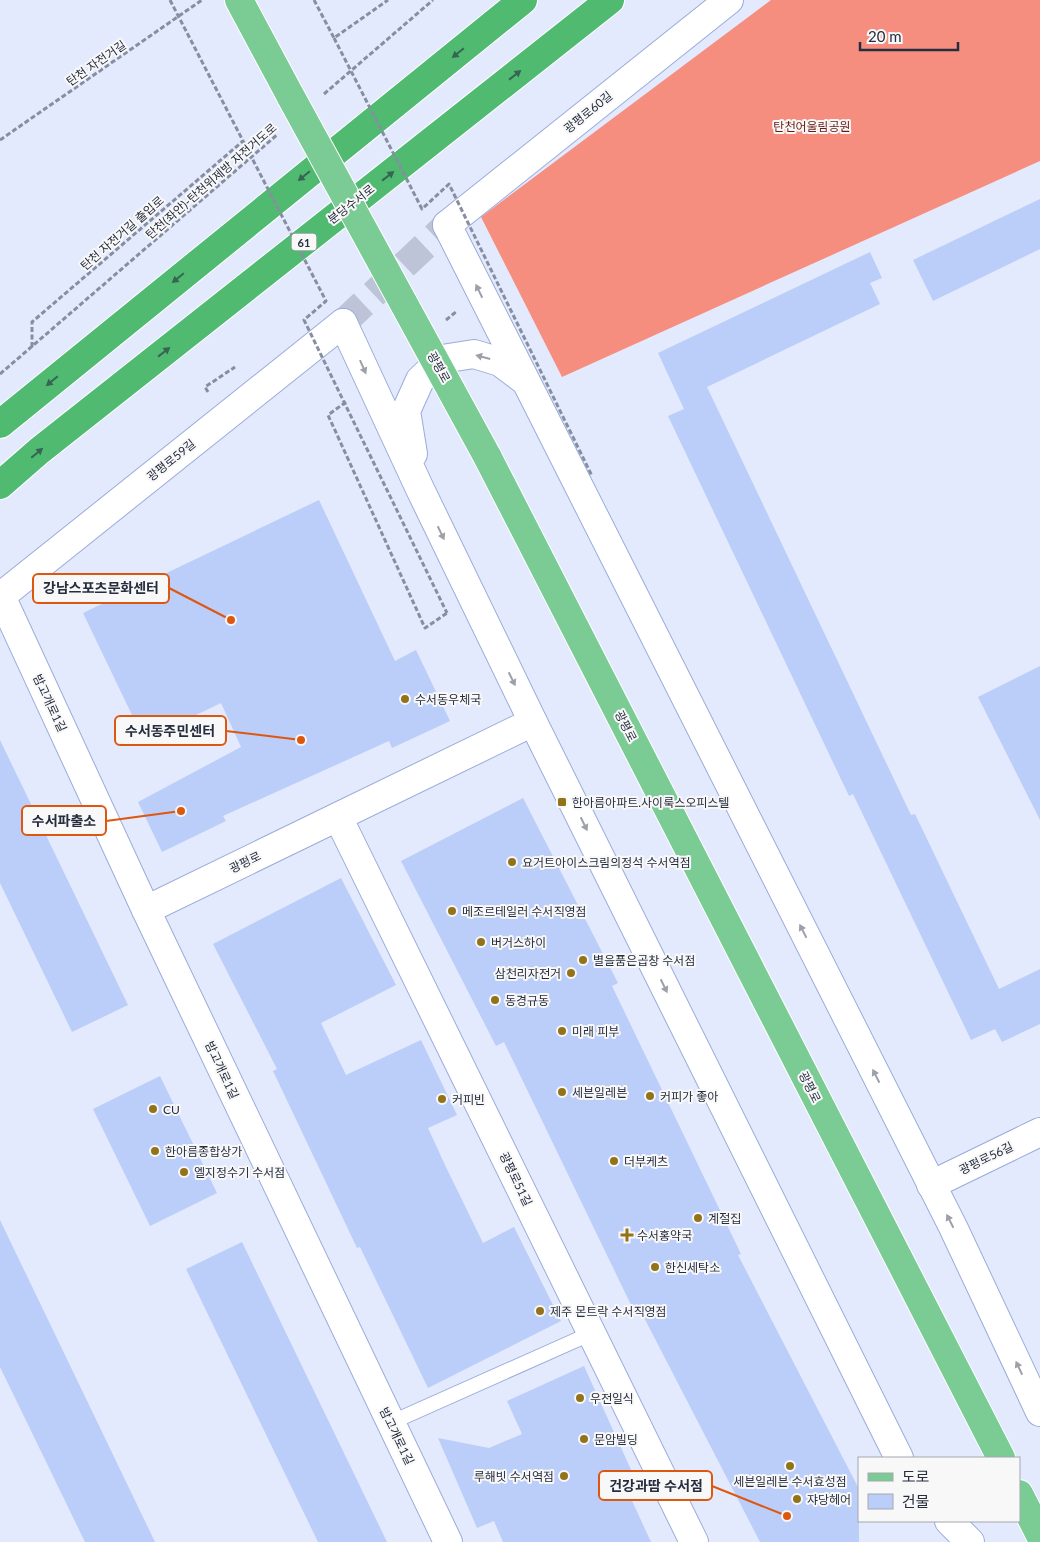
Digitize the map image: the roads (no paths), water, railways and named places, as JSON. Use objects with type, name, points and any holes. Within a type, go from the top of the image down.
[{"type":"highway","points":[[0,424],[523,0]]},
{"type":"highway","name":"분당수서로","points":[[0,485],[47,445],[610,0]]},
{"type":"main road","name":"광평로","points":[[239,0],[488,456],[999,1457]]},
{"type":"main road","points":[[1020,1496],[1040,1535]]},
{"type":"street","name":"광평로60길","points":[[525,381],[447,225],[729,0]]},
{"type":"street","name":"광평로59길","points":[[0,596],[343,323],[420,489]]},
{"type":"street","points":[[899,1457],[533,722],[420,489],[406,411],[420,380],[442,360],[474,354],[500,362],[525,381],[931,1186],[1040,1412]]},
{"type":"street","name":"밤고개로1길","points":[[0,596],[146,910],[448,1542]]},
{"type":"street","name":"광평로","points":[[146,910],[533,722]]},
{"type":"street","name":"광평로51길","points":[[338,817],[694,1542]]},
{"type":"street","name":"광평로56길","points":[[931,1186],[1040,1132]]},
{"type":"street","points":[[950,1522],[970,1542]]},
{"type":"lane","points":[[390,1423],[592,1332]]},
{"type":"tunnel","points":[[343,323],[447,225]]},
{"type":"place","name":"강남스포츠문화센터","points":[[231,620]]},
{"type":"place","name":"수서동우체국","points":[[405,699]]},
{"type":"place","name":"수서동주민센터","points":[[301,740]]},
{"type":"place","name":"한아름아파트.사이룩스오피스텔","points":[[562,802]]},
{"type":"place","name":"수서파출소","points":[[181,811]]},
{"type":"place","name":"요거트아이스크림의정석 수서역점","points":[[512,862]]},
{"type":"place","name":"메조르테일러 수서직영점","points":[[452,911]]},
{"type":"place","name":"버거스하이","points":[[481,942]]},
{"type":"place","name":"별을품은곱창 수서점","points":[[583,960]]},
{"type":"place","name":"삼천리자전거","points":[[571,973]]},
{"type":"place","name":"동경규동","points":[[495,1000]]},
{"type":"place","name":"미래 피부","points":[[562,1031]]},
{"type":"place","name":"세븐일레븐","points":[[562,1092]]},
{"type":"place","name":"커피가 좋아","points":[[650,1096]]},
{"type":"place","name":"커피빈","points":[[442,1099]]},
{"type":"place","name":"CU","points":[[153,1109]]},
{"type":"place","name":"한아름종합상가","points":[[155,1151]]},
{"type":"place","name":"더부케츠","points":[[614,1161]]},
{"type":"place","name":"엘지정수기 수서점","points":[[184,1172]]},
{"type":"place","name":"계절집","points":[[698,1218]]},
{"type":"place","name":"수서홍약국","points":[[627,1235]]},
{"type":"place","name":"한신세탁소","points":[[655,1267]]},
{"type":"place","name":"제주 몬트락 수서직영점","points":[[540,1311]]},
{"type":"place","name":"우전일식","points":[[580,1398]]},
{"type":"place","name":"문암빌딩","points":[[584,1439]]},
{"type":"place","name":"세븐일레븐 수서효성점","points":[[790,1466]]},
{"type":"place","name":"루해빗 수서역점","points":[[564,1476]]},
{"type":"place","name":"쟈당헤어","points":[[797,1499]]},
{"type":"place","name":"건강과땀 수서점","points":[[787,1516]]},
{"type":"park label","name":"탄천어울림공원","points":[[812,126]]}]
